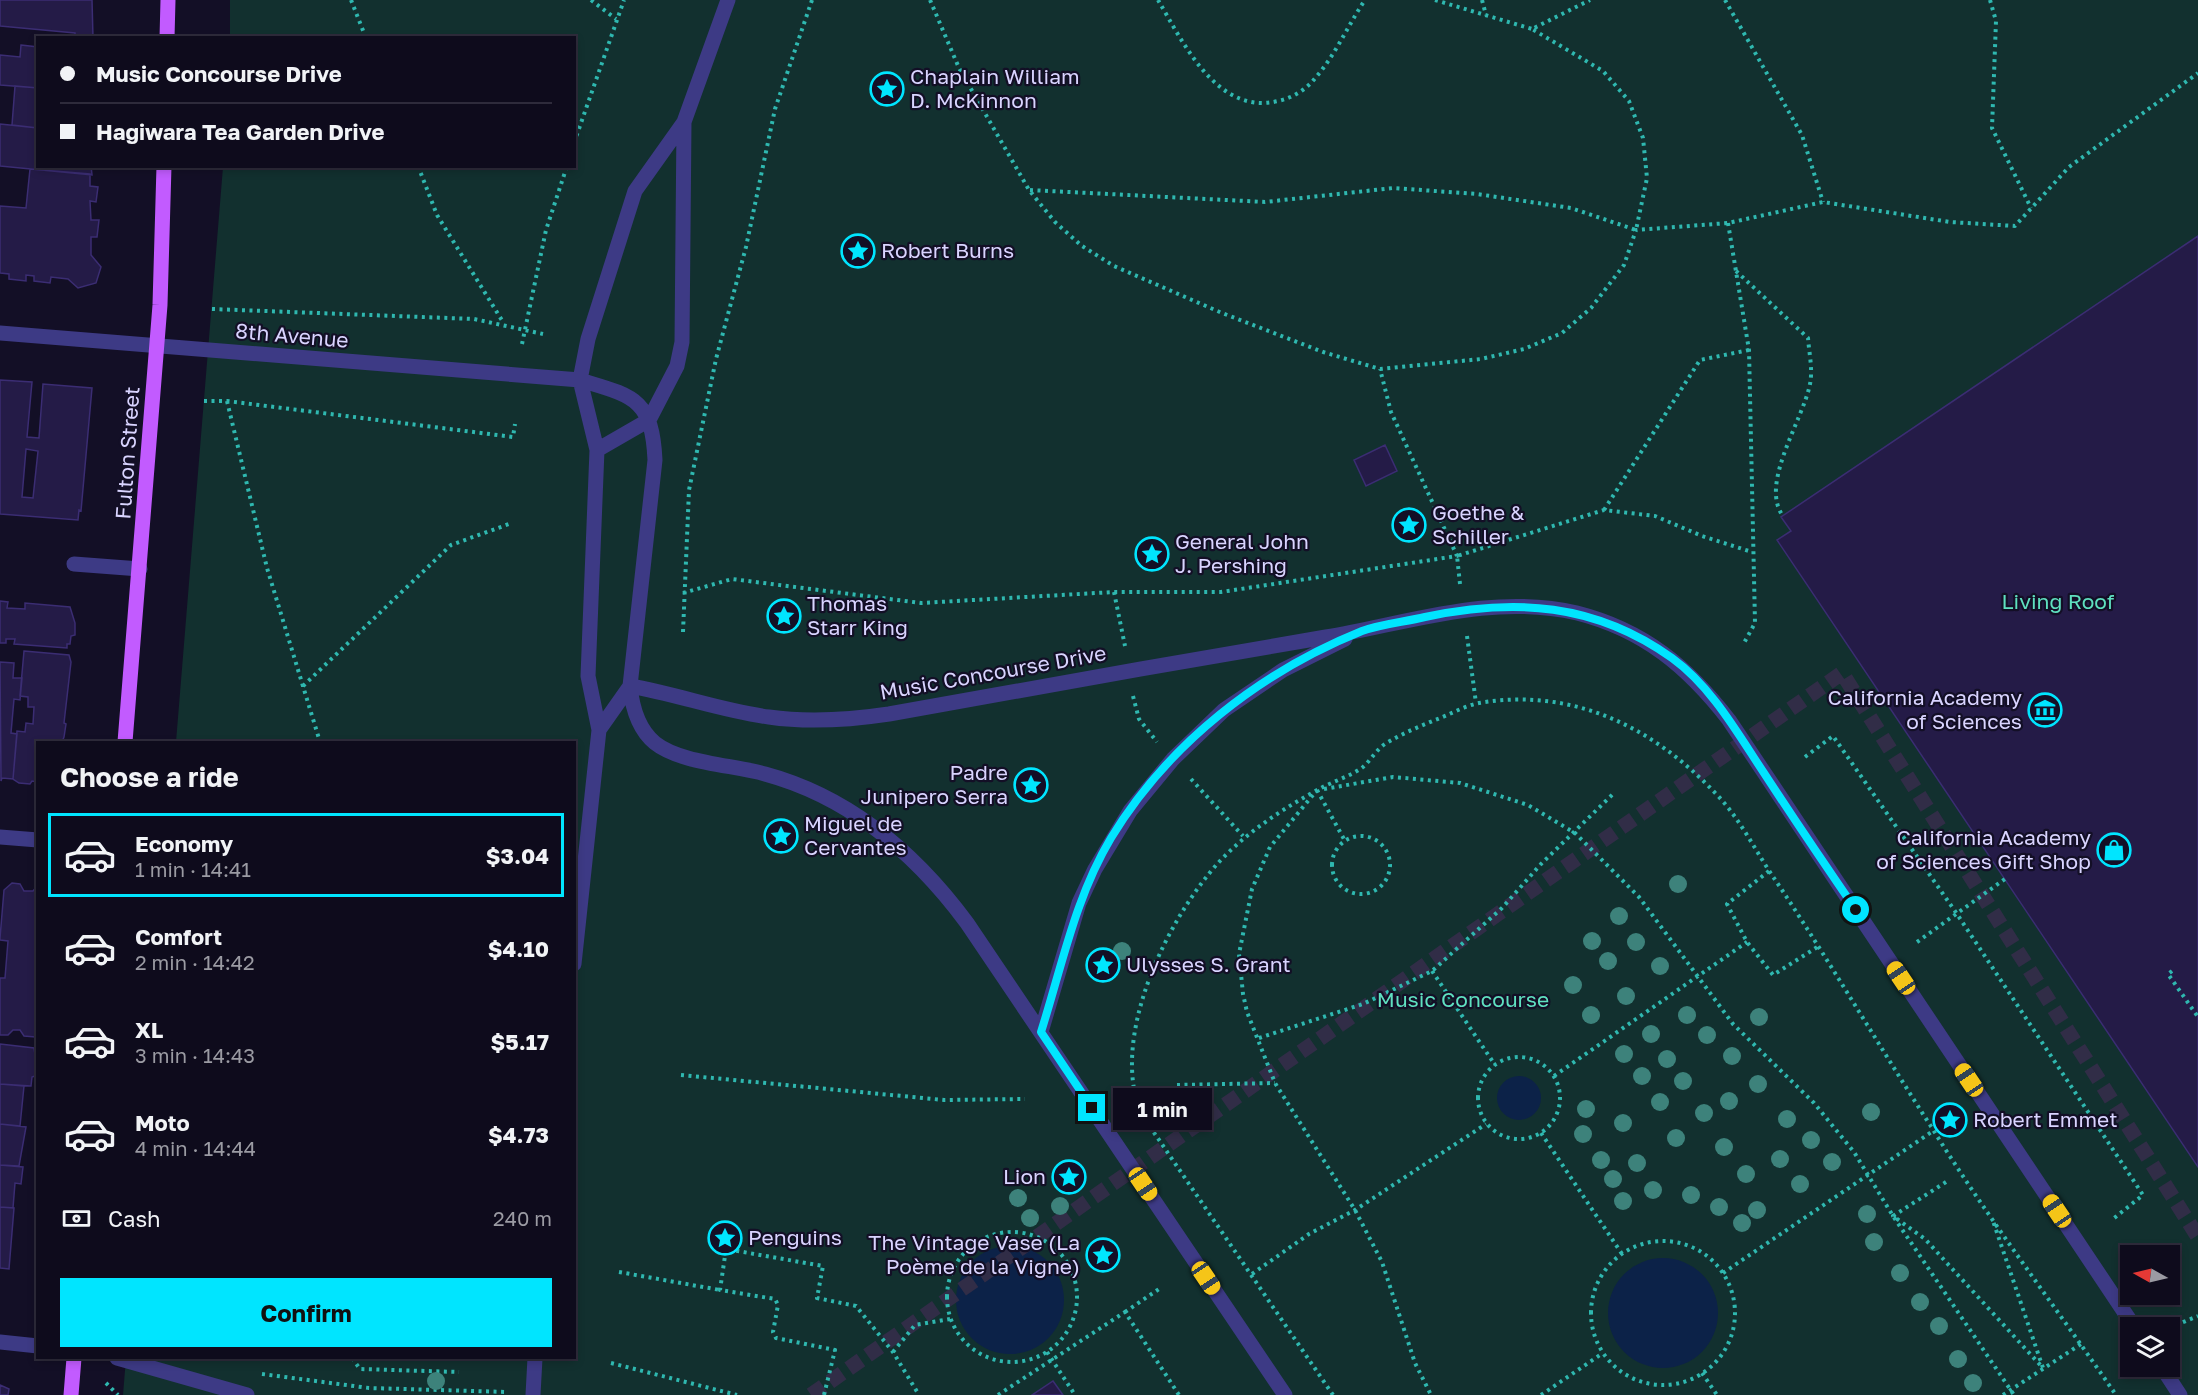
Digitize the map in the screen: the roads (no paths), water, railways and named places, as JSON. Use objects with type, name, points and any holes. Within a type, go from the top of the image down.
[{"type":"main road","points":[[167,36],[168,0]]},
{"type":"main road","name":"Fulton Street","points":[[125,741],[157,346],[164,168]]},
{"type":"main road","points":[[71,1395],[74,1359]]},
{"type":"street","points":[[576,945],[599,730],[588,676],[597,450],[580,380],[588,339],[635,191],[684,122],[728,0]]},
{"type":"street","points":[[597,450],[649,420],[677,366],[682,342],[684,122]]},
{"type":"street","name":"8th Avenue","points":[[0,333],[580,380],[628,395],[638,403],[649,420]]},
{"type":"street","points":[[649,420],[654,437],[655,460],[630,686],[632,706],[640,723],[654,742],[693,758],[764,773],[794,783],[854,813],[905,852],[948,897],[1285,1395]]},
{"type":"street","points":[[74,564],[140,569]]},
{"type":"street","name":"Music Concourse Drive","points":[[630,686],[676,694],[769,717],[828,721],[889,714],[1364,630],[1473,608],[1503,606],[1549,608],[1578,614],[1621,630],[1653,645],[1681,666],[1729,720],[2128,1317]]},
{"type":"street","name":"Music Concourse Drive","points":[[1041,1032],[1079,903],[1112,838],[1149,785],[1196,735],[1253,688],[1283,670],[1364,630]]},
{"type":"street","points":[[599,730],[630,686]]},
{"type":"street","points":[[0,837],[36,840]]},
{"type":"street","points":[[0,1342],[36,1346]]},
{"type":"street","points":[[121,1359],[247,1395]]},
{"type":"street","points":[[533,1393],[535,1359]]},
{"type":"street","points":[[2168,1377],[2180,1395]]},
{"type":"water","points":[[1519,1076],[1535,1082],[1541,1098],[1535,1114],[1519,1120],[1503,1114],[1497,1098],[1503,1082]]},
{"type":"water","points":[[1010,1246],[1031,1250],[1048,1262],[1060,1279],[1064,1300],[1060,1321],[1048,1338],[1031,1350],[1010,1354],[989,1350],[972,1338],[960,1321],[956,1300],[960,1279],[972,1262],[989,1250]]},
{"type":"water","points":[[1663,1258],[1684,1262],[1702,1274],[1714,1292],[1718,1313],[1714,1334],[1702,1352],[1684,1364],[1663,1368],[1642,1364],[1624,1352],[1612,1334],[1608,1313],[1612,1292],[1624,1274],[1642,1262]]},
{"type":"tunnel","points":[[811,1395],[1842,673],[2198,1237]]},
{"type":"place","name":"Chaplain William D. McKinnon","points":[[887,89]]},
{"type":"place","name":"Robert Burns","points":[[858,251]]},
{"type":"place","name":"Goethe & Schiller","points":[[1409,525]]},
{"type":"place","name":"General John J. Pershing","points":[[1152,554]]},
{"type":"place","name":"Thomas Starr King","points":[[784,616]]},
{"type":"place","name":"California Academy of Sciences","points":[[2045,710]]},
{"type":"place","name":"Padre Junipero Serra","points":[[1031,785]]},
{"type":"place","name":"Miguel de Cervantes","points":[[781,836]]},
{"type":"place","name":"California Academy of Sciences Gift Shop","points":[[2114,850]]},
{"type":"place","name":"Ulysses S. Grant","points":[[1103,965]]},
{"type":"place","name":"Robert Emmet","points":[[1950,1120]]},
{"type":"place","name":"Lion","points":[[1069,1177]]},
{"type":"place","name":"Penguins","points":[[725,1238]]},
{"type":"place","name":"The Vintage Vase (La Poème de la Vigne)","points":[[1103,1255]]},
{"type":"park label","name":"Living Roof","points":[[2058,602]]},
{"type":"park label","name":"Music Concourse","points":[[1463,1000]]}]
